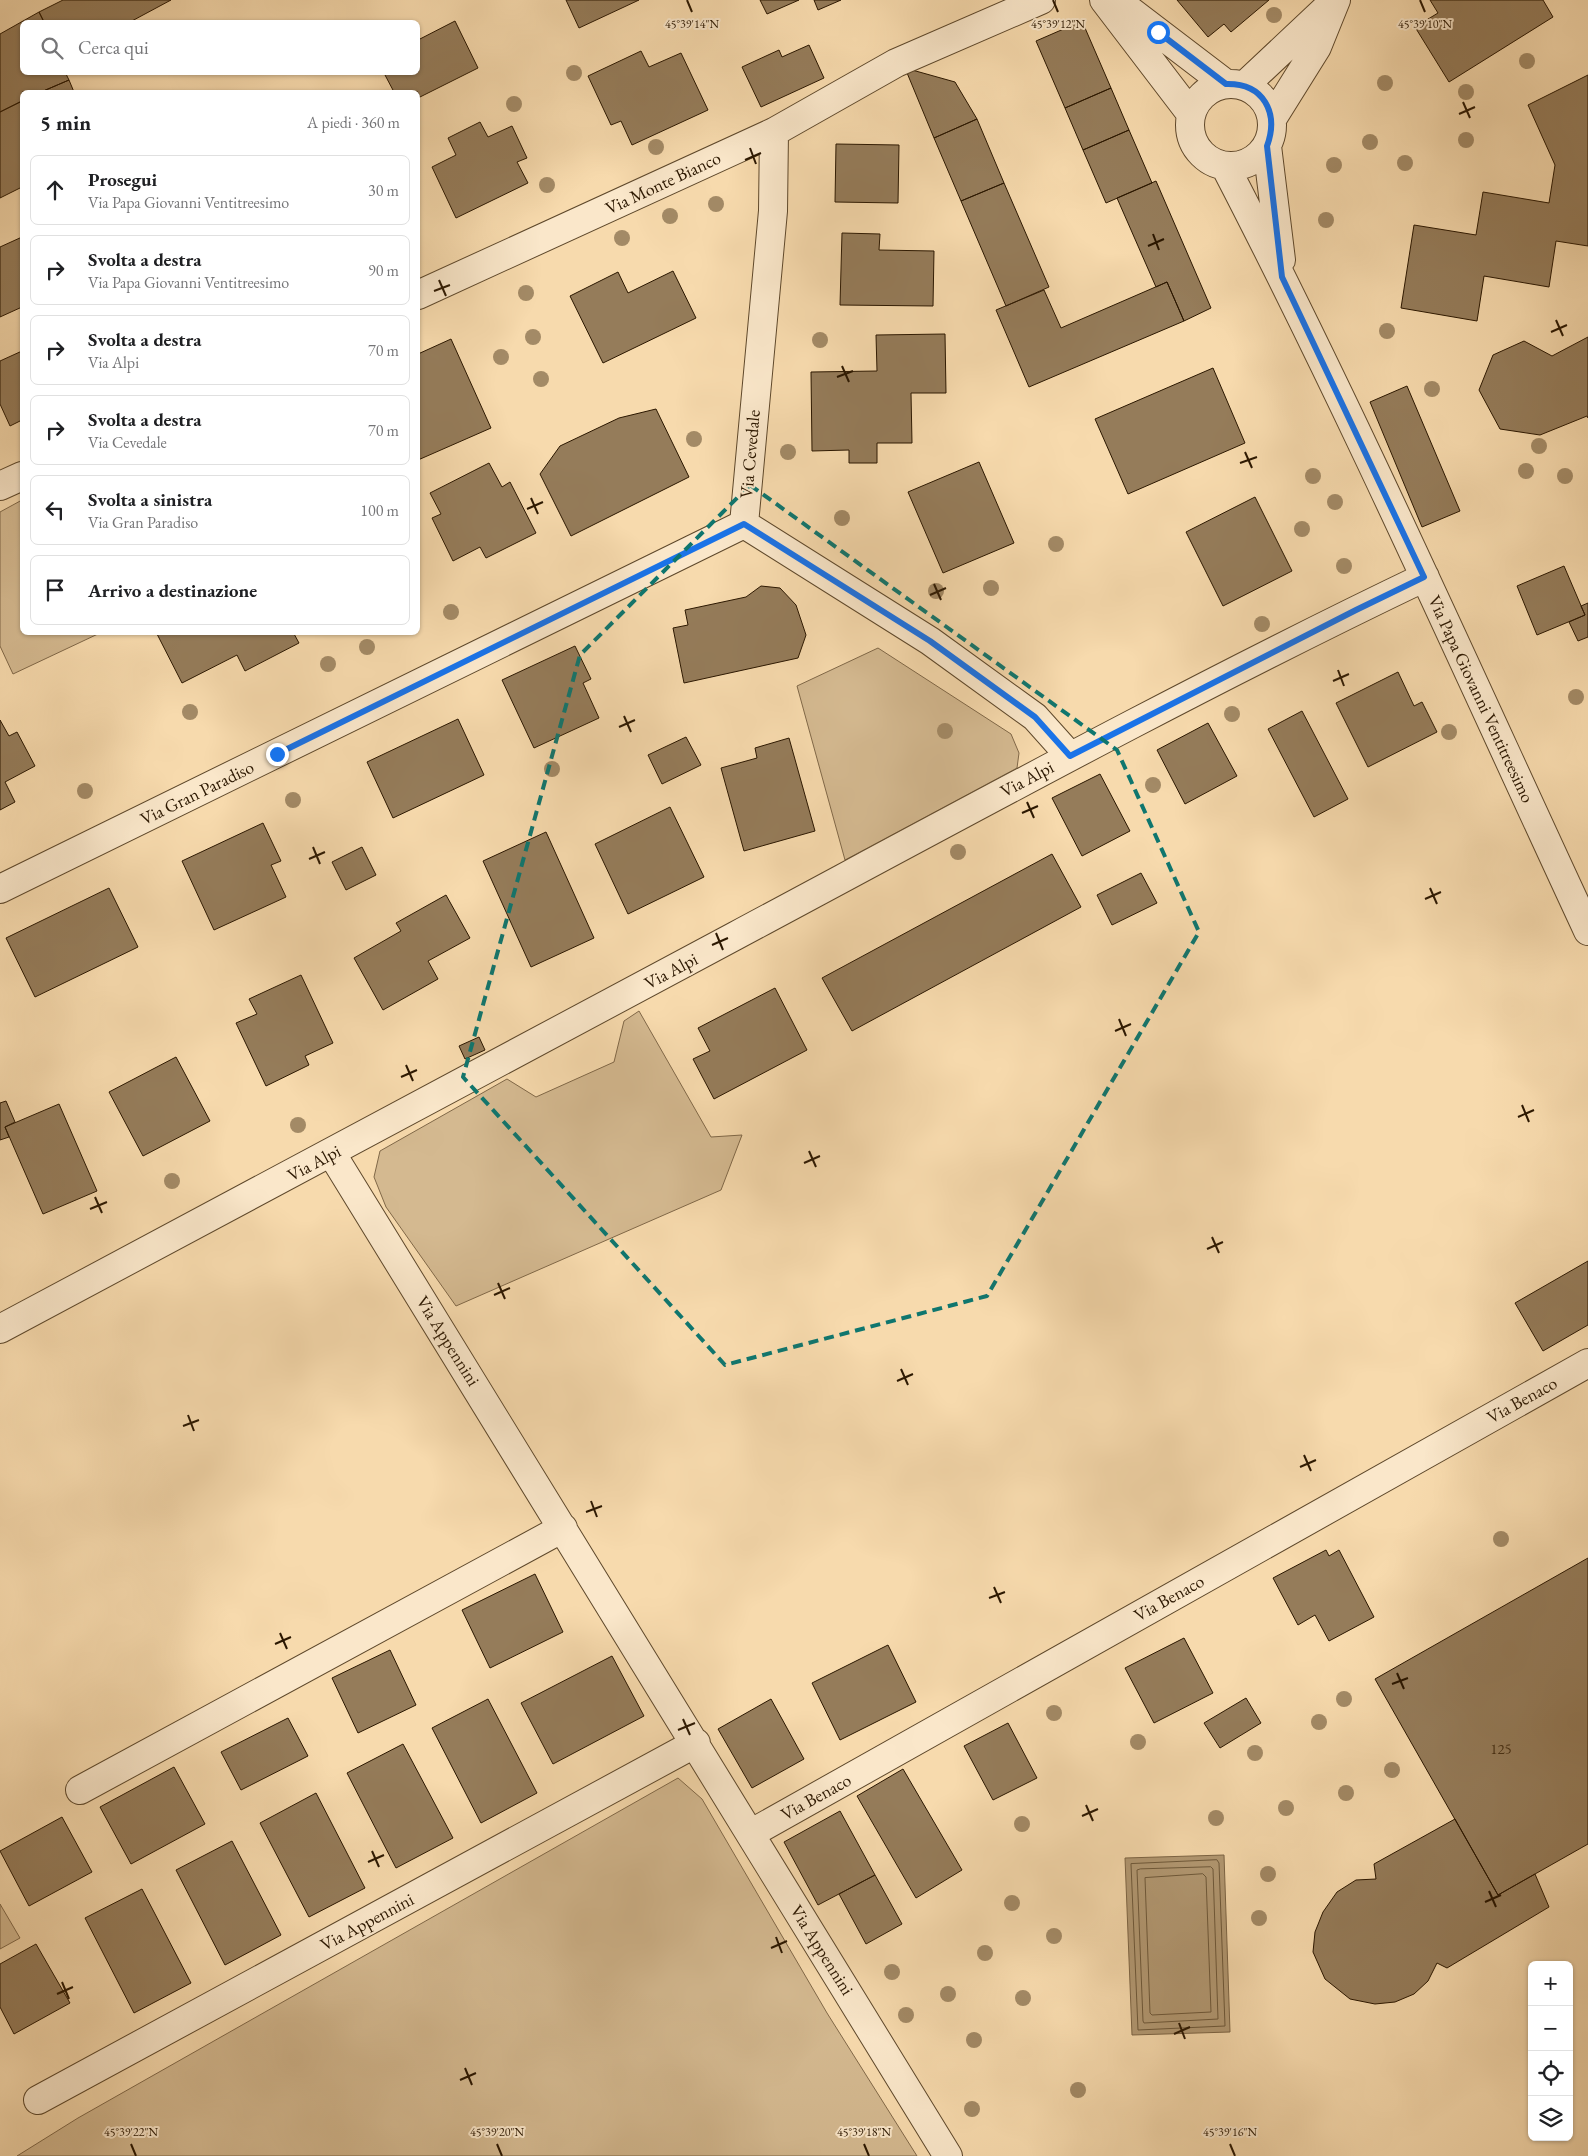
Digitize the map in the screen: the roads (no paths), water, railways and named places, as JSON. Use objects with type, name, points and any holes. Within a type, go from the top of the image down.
[{"type":"street","name":"Via Monte Bianco","points":[[420,294],[774,132],[896,63],[1041,0]]},
{"type":"street","points":[[1104,0],[1191,114]]},
{"type":"street","points":[[1115,0],[1235,85],[1255,91],[1269,109],[1272,120]]},
{"type":"street","points":[[1267,146],[1259,156],[1249,163],[1225,166],[1211,162],[1200,153],[1193,141],[1190,128],[1191,114],[1196,102],[1204,93],[1214,87],[1235,85],[1336,0]]},
{"type":"street","points":[[1272,120],[1317,46],[1336,0]]},
{"type":"street","name":"Via Papa Giovanni Ventitreesimo","points":[[1272,120],[1272,133],[1267,146],[1282,277]]},
{"type":"street","name":"Via Cevedale","points":[[744,524],[774,211],[774,132]]},
{"type":"street","name":"Via Papa Giovanni Ventitreesimo","points":[[1225,166],[1282,277],[1588,931]]},
{"type":"street","points":[[0,486],[20,477]]},
{"type":"street","points":[[744,524],[930,641],[1035,717],[1070,756]]},
{"type":"street","name":"Via Gran Paradiso","points":[[0,889],[744,524]]},
{"type":"street","name":"Via Alpi","points":[[0,1329],[332,1154],[1070,756],[1424,577]]},
{"type":"street","name":"Via Appennini","points":[[332,1154],[948,2156]]},
{"type":"street","name":"Via Benaco","points":[[750,1834],[1588,1363]]},
{"type":"street","points":[[80,1790],[563,1528]]},
{"type":"street","name":"Via Appennini","points":[[38,2100],[696,1744]]},
{"type":"water","points":[[1224,1855],[1230,2032],[1132,2035],[1125,1858]]}]
